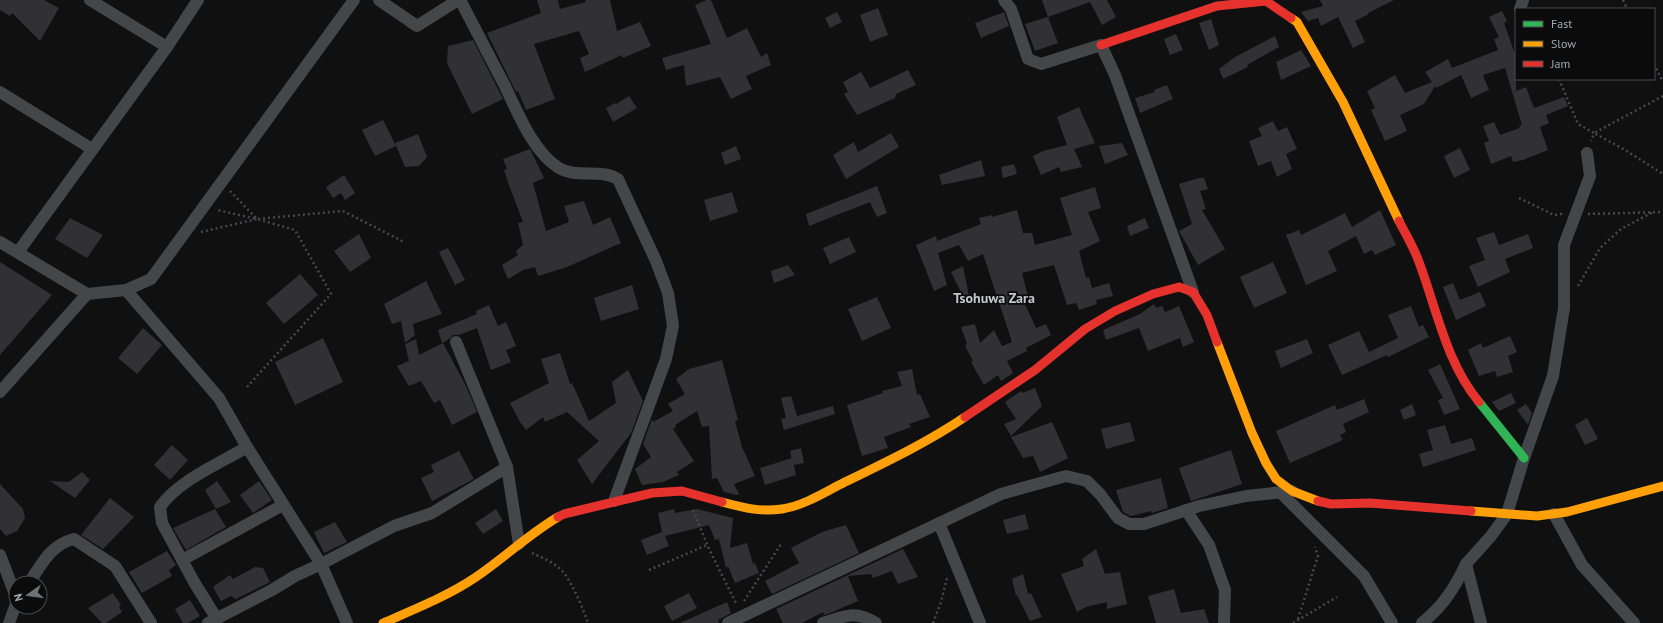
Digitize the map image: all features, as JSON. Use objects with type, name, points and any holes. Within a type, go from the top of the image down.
[{"type":"street","points":[[90,0],[167,47]]},
{"type":"street","points":[[18,252],[167,47],[198,0]]},
{"type":"street","points":[[0,242],[87,294],[126,290],[151,279],[354,0]]},
{"type":"street","points":[[379,0],[396,4],[417,26],[459,0],[531,137],[550,161],[570,173],[607,174],[618,179],[656,261],[668,293],[673,326],[666,359],[614,501]]},
{"type":"street","points":[[1004,0],[1011,9],[1028,59],[1041,64],[1217,6],[1266,1],[1297,22],[1343,102],[1419,262],[1456,365],[1474,396],[1524,458]]},
{"type":"street","points":[[1101,45],[1115,75],[1193,292],[1210,322],[1229,375],[1266,463],[1286,492],[1364,576],[1392,623]]},
{"type":"street","points":[[0,92],[92,149]]},
{"type":"street","points":[[1422,623],[1434,613],[1454,590],[1466,564],[1491,536],[1507,514],[1524,458],[1553,376],[1564,308],[1564,246],[1590,176],[1587,153]]},
{"type":"street","points":[[383,623],[440,598],[476,577],[543,526],[564,514],[652,493],[686,492],[756,511],[784,509],[811,500],[884,463],[944,430],[1035,370],[1085,329],[1114,311],[1153,294],[1179,287],[1193,292]]},
{"type":"street","points":[[126,290],[219,398],[247,447],[321,564],[347,623]]},
{"type":"street","points":[[0,392],[87,294]]},
{"type":"street","points":[[456,342],[507,467],[519,544]]},
{"type":"street","points":[[247,447],[186,483],[169,495],[160,507],[162,523],[212,621],[272,590],[295,576],[394,526],[432,513],[507,467]]},
{"type":"street","points":[[728,623],[1001,494],[1066,476],[1087,481],[1100,494],[1118,518],[1129,524],[1144,524],[1186,510],[1246,496],[1286,492],[1311,500],[1331,504],[1370,503],[1537,516],[1554,514],[1663,486]]},
{"type":"street","points":[[182,560],[284,505]]},
{"type":"street","points":[[1186,510],[1209,545],[1225,590],[1224,623]]},
{"type":"street","points":[[1554,514],[1582,565],[1634,623]]},
{"type":"street","points":[[939,523],[980,623]]},
{"type":"street","points":[[35,575],[54,547],[63,541],[74,539],[115,566],[151,623]]},
{"type":"street","points":[[0,555],[8,576]]},
{"type":"street","points":[[1466,564],[1481,623]]},
{"type":"street","points":[[823,623],[853,614],[864,616],[876,623]]},
{"type":"path","points":[[1655,66],[1663,82]]},
{"type":"path","points":[[1559,80],[1578,124],[1626,150],[1663,174]]},
{"type":"path","points":[[1587,153],[1594,133],[1663,96]]},
{"type":"path","points":[[226,186],[257,219]]},
{"type":"path","points":[[1519,198],[1554,215],[1663,212]]},
{"type":"path","points":[[214,210],[257,219],[295,230],[331,294],[247,387]]},
{"type":"path","points":[[200,232],[257,219],[343,211],[404,242]]},
{"type":"path","points":[[1577,287],[1600,248],[1620,229],[1655,212]]},
{"type":"path","points":[[686,492],[707,545],[739,610],[781,544]]},
{"type":"path","points":[[1298,619],[1318,556],[1314,542]]},
{"type":"path","points":[[519,544],[549,561],[563,572],[582,606],[588,623]]},
{"type":"path","points":[[649,570],[707,545]]},
{"type":"path","points":[[933,623],[942,602],[948,575]]},
{"type":"path","points":[[1293,623],[1337,597]]},
{"type":"building","points":[[0,0],[44,0],[59,8],[40,41],[12,13],[10,16],[0,10]]},
{"type":"building","points":[[537,0],[558,0],[560,9],[586,2],[585,0],[610,0],[617,31],[640,22],[651,46],[623,58],[622,55],[585,72],[580,58],[589,54],[579,31],[534,44],[555,99],[526,110],[518,91],[516,92],[487,33],[541,13]]},
{"type":"building","points":[[711,0],[727,38],[747,28],[761,57],[767,53],[771,65],[746,76],[752,89],[731,99],[720,77],[686,86],[684,65],[666,70],[662,58],[711,44],[695,5]]},
{"type":"building","points":[[1042,0],[1107,0],[1116,17],[1102,25],[1090,2],[1048,17]]},
{"type":"building","points":[[1320,0],[1394,0],[1355,21],[1365,42],[1353,48],[1338,17],[1321,26],[1318,18],[1308,21],[1301,12],[1323,6]]},
{"type":"building","points":[[878,8],[888,35],[870,42],[860,15]]},
{"type":"building","points":[[1502,11],[1507,21],[1504,23],[1515,54],[1516,91],[1526,87],[1534,108],[1564,97],[1568,106],[1546,115],[1549,123],[1540,127],[1548,150],[1523,160],[1513,162],[1511,156],[1491,164],[1484,143],[1489,141],[1483,126],[1494,122],[1500,135],[1520,128],[1519,126],[1522,125],[1505,68],[1483,75],[1489,90],[1471,98],[1461,75],[1436,88],[1435,86],[1424,104],[1400,115],[1407,131],[1385,141],[1371,110],[1375,108],[1367,91],[1395,75],[1405,93],[1432,82],[1425,72],[1448,59],[1452,68],[1498,50],[1494,39],[1499,37],[1489,17]]},
{"type":"building","points":[[837,12],[842,22],[830,28],[825,18]]},
{"type":"building","points":[[1004,12],[1009,26],[981,38],[975,23]]},
{"type":"building","points":[[1048,17],[1058,43],[1035,51],[1025,24]]},
{"type":"building","points":[[1211,19],[1219,45],[1209,50],[1199,23]]},
{"type":"building","points":[[1176,34],[1183,50],[1170,55],[1164,39]]},
{"type":"building","points":[[1275,36],[1279,47],[1247,65],[1248,67],[1223,79],[1219,69],[1235,57]]},
{"type":"building","points":[[473,40],[503,99],[472,114],[447,63],[448,46]]},
{"type":"building","points":[[1301,50],[1311,66],[1281,80],[1276,62]]},
{"type":"building","points":[[908,70],[916,85],[896,94],[895,98],[857,115],[844,94],[848,92],[843,82],[861,72],[870,88]]},
{"type":"building","points":[[1167,85],[1173,99],[1140,113],[1135,98],[1155,92],[1154,90]]},
{"type":"building","points":[[629,96],[637,108],[613,122],[606,108]]},
{"type":"building","points":[[1079,107],[1095,143],[1074,149],[1082,167],[1061,172],[1059,167],[1041,175],[1033,156],[1043,151],[1067,145],[1057,117]]},
{"type":"building","points":[[383,120],[396,146],[375,156],[362,130]]},
{"type":"building","points":[[1273,121],[1278,131],[1287,127],[1297,149],[1286,154],[1292,169],[1277,177],[1271,161],[1258,166],[1249,141],[1262,136],[1258,128]]},
{"type":"building","points":[[891,133],[899,147],[846,179],[833,155],[854,142],[858,152]]},
{"type":"building","points":[[418,134],[427,157],[419,166],[405,167],[395,143]]},
{"type":"building","points":[[1122,143],[1128,155],[1105,164],[1099,146]]},
{"type":"building","points":[[736,146],[741,159],[725,165],[721,153]]},
{"type":"building","points":[[1460,148],[1470,170],[1454,178],[1444,156]]},
{"type":"building","points":[[530,149],[544,178],[533,183],[546,231],[569,222],[564,206],[584,201],[593,225],[610,217],[621,243],[567,267],[538,276],[535,267],[523,270],[508,279],[502,265],[518,255],[516,251],[523,245],[518,223],[523,222],[504,170],[507,169],[503,159]]},
{"type":"building","points":[[981,160],[985,176],[942,185],[939,175]]},
{"type":"building","points":[[1014,164],[1017,174],[1003,178],[1001,167]]},
{"type":"building","points":[[344,175],[355,193],[345,200],[341,193],[333,198],[326,187]]},
{"type":"building","points":[[1204,178],[1208,189],[1200,191],[1206,209],[1202,210],[1225,249],[1198,265],[1179,231],[1192,224],[1179,184]]},
{"type":"building","points":[[877,186],[887,213],[877,217],[870,202],[809,226],[806,214]]},
{"type":"building","points":[[1095,187],[1101,208],[1088,212],[1100,241],[1079,251],[1086,278],[1089,277],[1092,288],[1109,283],[1113,296],[1096,300],[1097,304],[1079,310],[1076,303],[1067,305],[1054,265],[1022,273],[1029,300],[1024,302],[1036,328],[1046,324],[1051,335],[1026,348],[1027,351],[1007,361],[1013,373],[1001,381],[998,375],[984,385],[971,362],[973,361],[965,346],[967,344],[961,327],[975,324],[980,343],[994,330],[1002,346],[1012,342],[983,254],[968,261],[959,245],[938,253],[947,285],[934,291],[916,245],[936,236],[937,241],[981,224],[979,218],[992,215],[992,217],[1017,210],[1023,233],[1032,233],[1035,245],[1072,235],[1060,198]]},
{"type":"building","points":[[732,192],[738,212],[710,221],[704,200]]},
{"type":"building","points":[[1380,210],[1396,245],[1375,255],[1372,250],[1364,254],[1356,236],[1328,251],[1337,271],[1306,285],[1286,235],[1299,230],[1301,235],[1345,213],[1352,227]]},
{"type":"building","points":[[70,218],[103,235],[87,258],[55,239]]},
{"type":"building","points":[[1145,218],[1149,228],[1130,236],[1127,226]]},
{"type":"building","points":[[1494,232],[1499,245],[1528,234],[1533,248],[1505,259],[1510,272],[1478,287],[1469,266],[1485,260],[1476,238]]},
{"type":"building","points":[[359,234],[371,258],[350,272],[334,251]]},
{"type":"building","points":[[849,237],[856,252],[830,264],[823,248]]},
{"type":"building","points":[[448,248],[465,280],[455,285],[439,252]]},
{"type":"building","points":[[0,262],[52,295],[0,355]]},
{"type":"building","points":[[1273,262],[1287,293],[1254,308],[1240,277]]},
{"type":"building","points":[[788,265],[795,275],[774,283],[771,271]]},
{"type":"building","points":[[963,266],[970,301],[966,302],[951,272]]},
{"type":"building","points":[[300,274],[318,295],[284,324],[266,303]]},
{"type":"building","points":[[426,281],[442,314],[413,324],[415,335],[405,343],[401,321],[392,324],[384,304]]},
{"type":"building","points":[[1453,283],[1460,300],[1480,292],[1486,306],[1456,320],[1443,287]]},
{"type":"building","points":[[632,285],[639,309],[601,321],[594,298]]},
{"type":"building","points":[[877,297],[891,328],[862,341],[848,309]]},
{"type":"building","points":[[1154,304],[1156,308],[1162,306],[1165,312],[1179,306],[1194,342],[1183,347],[1180,338],[1148,351],[1139,328],[1106,340],[1103,330],[1140,314]]},
{"type":"building","points":[[489,305],[498,326],[506,322],[516,346],[506,350],[511,362],[491,370],[477,328],[459,335],[453,335],[442,343],[438,330],[477,314],[476,311]]},
{"type":"building","points":[[1411,306],[1419,327],[1423,325],[1429,337],[1388,357],[1387,355],[1342,375],[1328,345],[1359,331],[1369,352],[1398,338],[1388,315]]},
{"type":"building","points":[[143,328],[162,345],[137,374],[118,358]]},
{"type":"building","points":[[1510,336],[1517,352],[1508,356],[1513,372],[1497,377],[1495,371],[1479,376],[1468,350],[1481,343],[1483,348]]},
{"type":"building","points":[[323,338],[343,382],[295,405],[275,362]]},
{"type":"building","points":[[416,339],[419,355],[443,343],[466,386],[477,412],[452,425],[440,400],[434,403],[421,381],[409,386],[397,366],[409,361],[405,344]]},
{"type":"building","points":[[1307,339],[1313,353],[1281,368],[1275,351]]},
{"type":"building","points":[[560,353],[570,384],[572,383],[589,421],[616,403],[612,382],[628,370],[643,401],[631,433],[592,484],[577,460],[599,441],[567,412],[545,422],[543,417],[526,430],[510,403],[549,383],[541,359]]},
{"type":"building","points":[[722,360],[738,420],[735,421],[742,447],[755,476],[734,484],[739,494],[737,495],[724,492],[717,478],[712,479],[709,426],[702,427],[697,411],[675,425],[676,427],[673,429],[694,461],[677,472],[679,475],[663,482],[642,485],[635,469],[651,457],[643,444],[652,419],[653,422],[673,411],[668,404],[685,394],[676,379],[689,369]]},
{"type":"building","points":[[1440,364],[1460,409],[1444,415],[1438,400],[1443,398],[1428,370]]},
{"type":"building","points":[[912,369],[917,395],[920,394],[930,417],[909,424],[911,427],[884,437],[888,448],[862,456],[847,405],[883,393],[882,391],[902,386],[897,372]]},
{"type":"building","points":[[1035,388],[1042,406],[1011,436],[1004,424],[1016,419],[1005,402],[1021,391],[1022,393]]},
{"type":"building","points":[[1511,393],[1516,403],[1499,411],[1492,402]]},
{"type":"building","points":[[791,396],[797,416],[833,406],[835,414],[784,430],[781,419],[786,418],[781,398]]},
{"type":"building","points":[[1364,399],[1369,412],[1343,424],[1346,432],[1340,435],[1343,440],[1290,463],[1276,431],[1335,405],[1337,410]]},
{"type":"building","points":[[1412,404],[1416,415],[1404,420],[1400,410]]},
{"type":"building","points":[[1526,404],[1532,413],[1528,425],[1517,410]]},
{"type":"building","points":[[1587,418],[1598,439],[1585,445],[1575,425]]},
{"type":"building","points":[[1052,422],[1068,458],[1040,472],[1033,456],[1023,458],[1011,437]]},
{"type":"building","points":[[1130,422],[1135,441],[1106,449],[1101,429]]},
{"type":"building","points":[[1445,425],[1451,444],[1472,438],[1476,450],[1423,467],[1419,454],[1433,450],[1427,430]]},
{"type":"building","points":[[172,445],[188,460],[170,480],[154,465]]},
{"type":"building","points":[[801,448],[804,463],[793,465],[790,451]]},
{"type":"building","points":[[1231,450],[1242,484],[1191,501],[1179,468]]},
{"type":"building","points":[[459,451],[474,479],[432,501],[421,478],[434,472],[431,465]]},
{"type":"building","points":[[792,458],[796,475],[765,485],[760,468]]},
{"type":"building","points":[[82,472],[90,480],[75,498],[50,481],[69,482]]},
{"type":"building","points":[[1161,478],[1168,508],[1152,513],[1151,511],[1131,516],[1123,512],[1116,490]]},
{"type":"building","points":[[217,481],[231,502],[216,509],[205,490]]},
{"type":"building","points":[[259,481],[272,500],[253,513],[240,495]]},
{"type":"building","points":[[0,484],[23,509],[25,518],[17,531],[6,536],[0,529]]},
{"type":"building","points":[[110,498],[134,517],[103,549],[81,535]]},
{"type":"building","points":[[215,509],[226,527],[186,550],[173,528]]},
{"type":"building","points":[[496,509],[503,521],[483,534],[475,523]]},
{"type":"building","points":[[674,509],[675,513],[697,509],[733,518],[730,548],[747,543],[753,564],[755,563],[759,573],[735,583],[728,566],[726,568],[719,539],[715,540],[709,525],[665,536],[669,546],[647,555],[641,540],[662,532],[658,513]]},
{"type":"building","points":[[1025,514],[1029,529],[1007,534],[1003,520]]},
{"type":"building","points":[[335,522],[347,542],[324,553],[314,532]]},
{"type":"building","points":[[846,525],[859,553],[772,594],[765,581],[799,563],[791,548],[822,532]]},
{"type":"building","points":[[903,549],[918,577],[898,584],[892,571],[873,578],[871,574],[848,576],[858,601],[824,615],[823,612],[802,623],[783,623],[776,609]]},
{"type":"building","points":[[1096,549],[1105,574],[1120,572],[1127,604],[1107,609],[1107,602],[1086,607],[1077,612],[1061,574],[1084,566],[1082,559]]},
{"type":"building","points":[[167,551],[176,565],[169,570],[172,576],[142,593],[129,572]]},
{"type":"building","points":[[255,567],[263,568],[270,582],[236,599],[231,596],[221,601],[213,587],[230,575],[233,579]]},
{"type":"building","points":[[1023,574],[1028,594],[1031,593],[1042,617],[1030,621],[1017,595],[1016,596],[1012,579]]},
{"type":"building","points":[[1174,589],[1181,613],[1204,609],[1209,623],[1156,623],[1148,596]]},
{"type":"building","points":[[113,593],[121,605],[119,607],[122,612],[106,623],[102,623],[88,608]]},
{"type":"building","points":[[689,593],[697,608],[672,621],[664,606]]},
{"type":"building","points":[[190,600],[200,616],[188,623],[183,623],[175,609]]},
{"type":"building","points":[[727,602],[731,613],[718,620],[719,623],[680,623]]},
{"type":"traffic: fast","points":[[1479,402],[1524,458]]},
{"type":"traffic: slow","points":[[1291,18],[1297,22],[1343,102],[1399,221]]},
{"type":"traffic: slow","points":[[1217,342],[1252,433],[1266,463],[1276,479],[1292,491],[1318,501]]},
{"type":"traffic: slow","points":[[722,502],[759,510],[782,509],[797,505],[819,496],[903,453],[965,417]]},
{"type":"traffic: slow","points":[[1471,511],[1537,516],[1567,512],[1663,486]]},
{"type":"traffic: slow","points":[[383,623],[431,602],[465,584],[558,517]]},
{"type":"traffic: jam","points":[[1101,45],[1217,6],[1266,1],[1291,18]]},
{"type":"traffic: jam","points":[[1399,221],[1417,257],[1450,353],[1458,370],[1479,402]]},
{"type":"traffic: jam","points":[[965,417],[1035,370],[1085,329],[1115,311],[1153,294],[1179,287],[1193,292],[1207,315],[1217,342]]},
{"type":"traffic: jam","points":[[558,517],[564,514],[652,493],[682,491],[722,502]]},
{"type":"traffic: jam","points":[[1318,501],[1331,504],[1370,503],[1471,511]]},
{"type":"district","name":"Tsohuwa Zara","points":[[994,298]]}]
